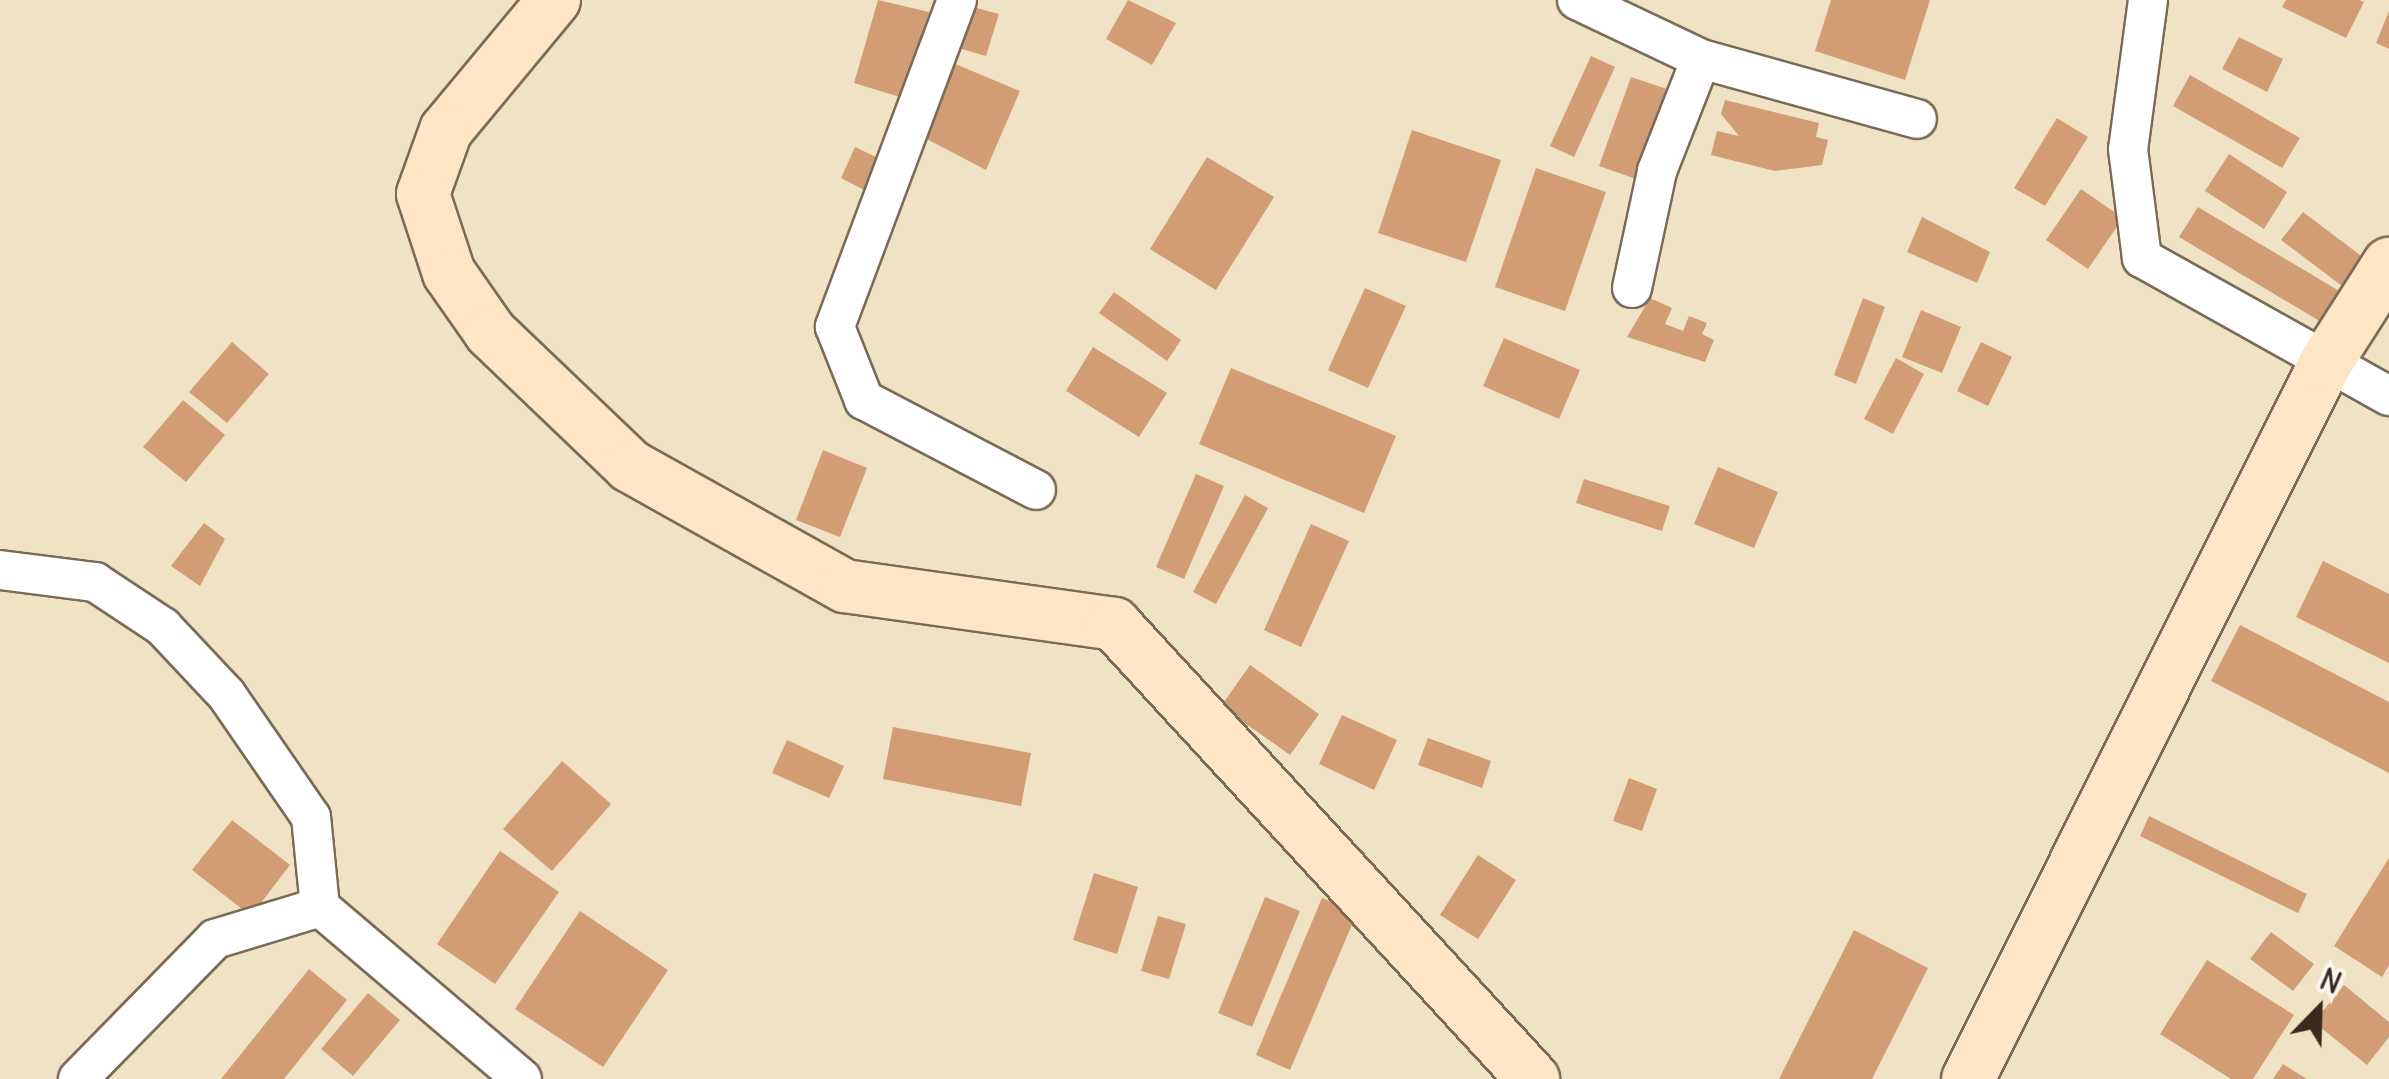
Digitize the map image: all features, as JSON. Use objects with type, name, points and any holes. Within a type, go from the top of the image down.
[{"type":"street","points":[[554,0],[446,130],[422,194],[449,273],[491,333],[630,466],[845,586],[1114,624],[1533,1079]]},
{"type":"street","points":[[957,0],[835,327],[864,400],[1036,490]]},
{"type":"street","points":[[1577,0],[1701,59],[1917,119]]},
{"type":"street","points":[[2148,0],[2128,149],[2142,258],[2325,364],[2389,396]]},
{"type":"street","points":[[1632,288],[1658,171],[1701,59]]},
{"type":"street","points":[[1968,1079],[2325,364],[2389,264]]},
{"type":"street","points":[[0,570],[95,582],[163,627],[201,667],[310,816],[320,907],[522,1079]]},
{"type":"street","points":[[78,1079],[216,939],[320,907]]},
{"type":"building","points":[[878,0],[929,12],[903,98],[854,83]]},
{"type":"building","points":[[1128,0],[1176,23],[1152,65],[1106,39]]},
{"type":"building","points":[[1831,0],[1930,0],[1905,80],[1815,51]]},
{"type":"building","points":[[2286,0],[2364,2],[2346,38],[2282,7]]},
{"type":"building","points":[[973,7],[999,14],[986,56],[955,47]]},
{"type":"building","points":[[2389,11],[2389,49],[2376,43]]},
{"type":"building","points":[[2239,37],[2283,59],[2267,92],[2222,69]]},
{"type":"building","points":[[1591,56],[1615,67],[1574,157],[1550,146]]},
{"type":"building","points":[[953,63],[1020,91],[986,170],[921,136]]},
{"type":"building","points":[[2190,75],[2300,138],[2282,168],[2173,106]]},
{"type":"building","points":[[1631,77],[1673,91],[1642,181],[1599,166]]},
{"type":"building","points":[[1725,100],[1819,123],[1816,137],[1828,140],[1822,165],[1775,171],[1711,155],[1717,131],[1739,136],[1721,114]]},
{"type":"building","points":[[2057,118],[2088,137],[2045,206],[2014,188]]},
{"type":"building","points":[[1412,130],[1501,160],[1466,262],[1378,233]]},
{"type":"building","points":[[855,147],[899,168],[884,200],[841,178]]},
{"type":"building","points":[[2229,154],[2287,192],[2264,229],[2205,191]]},
{"type":"building","points":[[1207,157],[1274,197],[1216,290],[1150,249]]},
{"type":"building","points":[[1536,168],[1606,192],[1565,311],[1495,287]]},
{"type":"building","points":[[2081,189],[2123,218],[2088,269],[2046,240]]},
{"type":"building","points":[[2198,207],[2361,304],[2343,335],[2179,237]]},
{"type":"building","points":[[2303,212],[2372,264],[2350,292],[2281,240]]},
{"type":"building","points":[[1922,217],[1990,252],[1977,283],[1907,252]]},
{"type":"building","points":[[1365,288],[1406,306],[1368,388],[1328,370]]},
{"type":"building","points":[[1114,292],[1181,340],[1167,361],[1099,313]]},
{"type":"building","points":[[1650,298],[1672,308],[1665,324],[1683,331],[1689,316],[1707,323],[1702,334],[1714,340],[1705,362],[1627,337]]},
{"type":"building","points":[[1863,298],[1885,307],[1856,384],[1834,375]]},
{"type":"building","points":[[1921,310],[1961,327],[1942,373],[1902,357]]},
{"type":"building","points":[[1504,338],[1580,370],[1559,419],[1483,386]]},
{"type":"building","points":[[232,342],[269,374],[227,423],[189,392]]},
{"type":"building","points":[[1981,342],[2012,357],[1988,406],[1957,391]]},
{"type":"building","points":[[1093,347],[1167,393],[1139,437],[1066,391]]},
{"type":"building","points":[[1896,358],[1924,374],[1893,434],[1864,419]]},
{"type":"building","points":[[1231,368],[1396,436],[1364,513],[1199,444]]},
{"type":"building","points":[[183,400],[225,435],[186,482],[143,447]]},
{"type":"building","points":[[823,450],[867,468],[840,537],[796,520]]},
{"type":"building","points":[[1718,467],[1778,492],[1754,548],[1694,524]]},
{"type":"building","points":[[1196,474],[1224,486],[1184,579],[1156,567]]},
{"type":"building","points":[[1584,479],[1670,506],[1662,531],[1576,503]]},
{"type":"building","points":[[1245,495],[1268,508],[1216,604],[1193,592]]},
{"type":"building","points":[[204,523],[225,539],[200,586],[171,566]]},
{"type":"building","points":[[1311,524],[1349,541],[1301,647],[1264,630]]},
{"type":"building","points":[[2323,561],[2389,594],[2389,663],[2296,617]]},
{"type":"building","points":[[2240,625],[2389,702],[2389,773],[2211,681]]},
{"type":"building","points":[[1250,665],[1319,714],[1290,755],[1221,706]]},
{"type":"building","points":[[1342,715],[1397,740],[1374,790],[1319,764]]},
{"type":"building","points":[[893,727],[1031,753],[1021,806],[883,779]]},
{"type":"building","points":[[1428,738],[1491,761],[1482,788],[1418,765]]},
{"type":"building","points":[[787,740],[844,766],[829,798],[772,773]]},
{"type":"building","points":[[562,761],[611,804],[552,871],[503,829]]},
{"type":"building","points":[[1629,778],[1657,789],[1642,831],[1613,821]]},
{"type":"building","points":[[2149,816],[2307,894],[2298,913],[2140,836]]},
{"type":"building","points":[[232,820],[290,865],[251,916],[192,870]]},
{"type":"building","points":[[500,851],[559,892],[495,984],[437,944]]},
{"type":"building","points":[[1478,855],[1516,880],[1478,939],[1440,915]]},
{"type":"building","points":[[2389,858],[2389,965],[2382,977],[2334,946]]},
{"type":"building","points":[[1094,873],[1138,887],[1117,954],[1073,940]]},
{"type":"building","points":[[1265,897],[1300,911],[1252,1027],[1218,1013]]},
{"type":"building","points":[[1322,898],[1357,913],[1290,1070],[1256,1055]]},
{"type":"building","points":[[580,911],[668,970],[603,1067],[515,1009]]},
{"type":"building","points":[[1158,916],[1186,924],[1169,979],[1141,971]]},
{"type":"building","points":[[1854,930],[1928,968],[1872,1079],[1779,1079]]},
{"type":"building","points":[[2271,932],[2314,964],[2293,991],[2250,959]]},
{"type":"building","points":[[2207,960],[2294,1015],[2253,1079],[2231,1079],[2160,1034]]},
{"type":"building","points":[[309,969],[347,1000],[284,1079],[221,1079]]},
{"type":"building","points":[[2344,985],[2389,1022],[2389,1037],[2367,1065],[2314,1022]]},
{"type":"building","points":[[368,993],[400,1020],[353,1076],[321,1049]]},
{"type":"building","points":[[2283,1064],[2307,1079],[2273,1079]]}]
